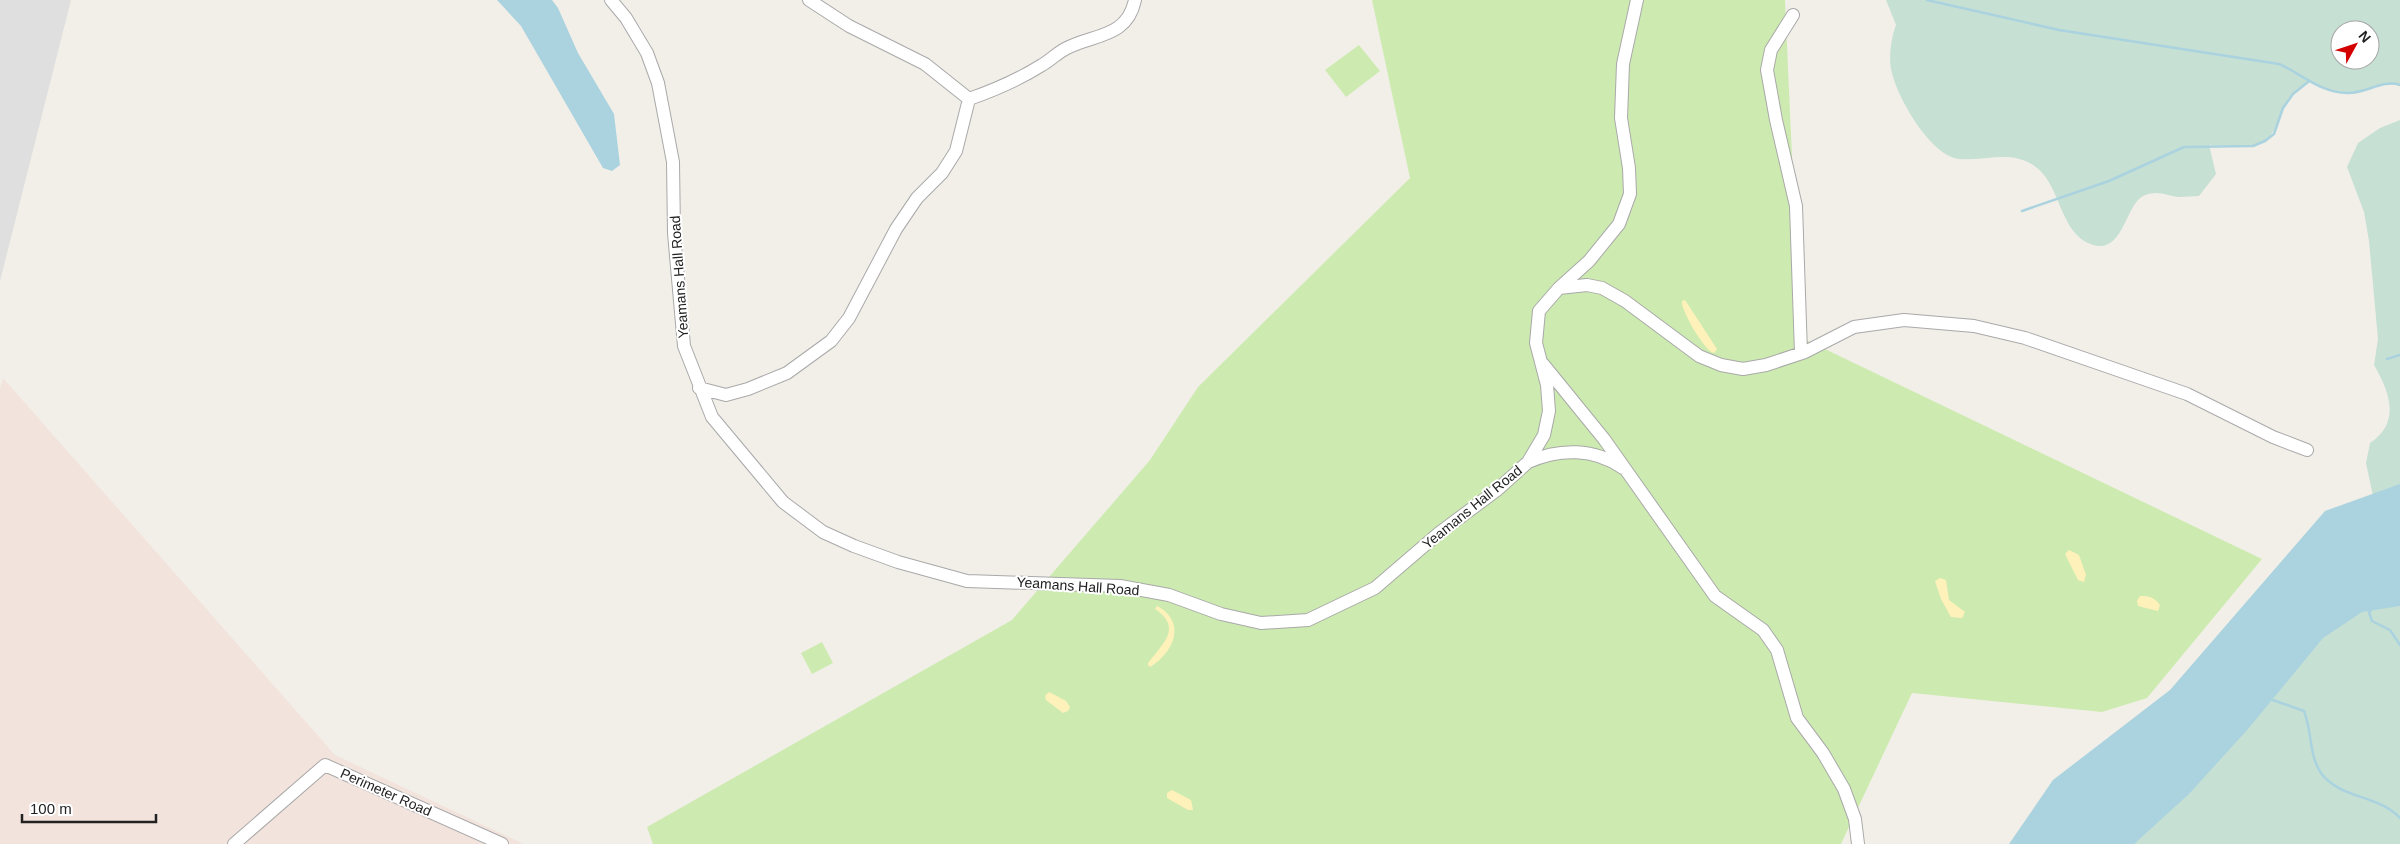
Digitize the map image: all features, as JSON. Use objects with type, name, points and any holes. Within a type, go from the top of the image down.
[{"type":"street","name":"Yeamans Hall Road","points":[[611,0],[626,18],[647,53],[658,83],[673,162],[674,233],[684,346],[712,417],[783,502],[823,532],[854,546],[898,562],[967,581],[1120,586],[1169,595],[1221,614],[1261,623],[1308,620],[1375,588],[1439,533],[1496,490],[1528,462],[1544,435],[1549,411],[1547,385],[1536,343],[1539,311],[1589,261],[1619,224],[1630,194],[1629,168],[1621,118],[1623,64],[1637,0]]},
{"type":"street","points":[[810,0],[849,26],[925,64],[969,99]]},
{"type":"street","points":[[969,99],[1006,86],[1044,64],[1068,47],[1116,30],[1133,9],[1135,0]]},
{"type":"street","points":[[1793,15],[1771,50],[1767,70],[1776,120],[1796,206],[1801,353]]},
{"type":"street","points":[[699,388],[726,395],[748,389],[787,374],[831,341],[849,318],[896,229],[917,198],[942,173],[956,151],[969,99]]},
{"type":"street","points":[[1560,288],[1587,285],[1602,288],[1624,301],[1699,356],[1721,365],[1743,369],[1766,365],[1801,353],[1854,327],[1904,320],[1974,326],[2025,338],[2186,394],[2265,433],[2307,450]]},
{"type":"street","points":[[1540,360],[1627,471],[1714,596],[1764,630],[1777,650],[1797,718],[1823,753],[1844,789],[1854,819],[1858,844]]},
{"type":"street","points":[[1528,462],[1546,454],[1566,451],[1584,452],[1618,465],[1627,471]]},
{"type":"street","name":"Perimeter Road","points":[[234,844],[325,765],[502,844]]},
{"type":"shaded area","points":[[0,0],[71,0],[0,281]]},
{"type":"shaded area","points":[[3,378],[335,755],[524,844],[0,844],[0,389]]},
{"type":"green space","points":[[1372,0],[1785,0],[1800,337],[2262,559],[2147,698],[2102,712],[1912,693],[1841,844],[653,844],[647,827],[1012,620],[1150,460],[1198,387],[1410,178]]},
{"type":"green space","points":[[1886,0],[2400,0],[2400,85],[2386,84],[2353,93],[2341,93],[2308,82],[2296,91],[2288,101],[2268,139],[2252,146],[2209,145],[2216,174],[2199,196],[2180,197],[2152,193],[2143,196],[2137,201],[2117,236],[2111,243],[2103,246],[2093,245],[2082,239],[2073,230],[2066,220],[2050,184],[2033,165],[2015,158],[2006,157],[1959,159],[1948,156],[1927,137],[1908,111],[1895,84],[1890,61],[1896,25]]},
{"type":"green space","points":[[1359,45],[1380,71],[1346,97],[1325,70]]},
{"type":"green space","points":[[2400,120],[2400,496],[2373,496],[2366,463],[2370,443],[2386,426],[2390,407],[2385,387],[2374,365],[2378,339],[2369,241],[2364,212],[2347,167],[2358,143],[2380,128]]},
{"type":"green space","points":[[2400,575],[2400,844],[2105,844],[2248,694]]},
{"type":"green space","points":[[822,642],[833,663],[812,674],[801,653]]},
{"type":"sand","points":[[1685,300],[1717,349],[1714,353],[1705,346],[1689,321],[1682,305],[1682,301]]},
{"type":"sand","points":[[2069,550],[2079,555],[2086,575],[2084,582],[2078,580],[2065,554]]},
{"type":"sand","points":[[1940,578],[1946,580],[1949,600],[1965,612],[1962,618],[1951,617],[1941,599],[1935,581]]},
{"type":"sand","points":[[2140,596],[2156,600],[2160,605],[2158,611],[2138,606],[2137,601]]},
{"type":"sand","points":[[1157,606],[1172,620],[1174,637],[1165,653],[1150,667],[1148,663],[1168,636],[1169,629],[1168,623],[1155,609]]},
{"type":"sand","points":[[1049,692],[1066,701],[1070,707],[1068,711],[1063,713],[1046,700],[1045,696]]},
{"type":"sand","points":[[1172,790],[1191,800],[1193,810],[1188,810],[1167,798],[1167,793]]},
{"type":"water","points":[[497,0],[552,0],[558,8],[578,53],[614,114],[620,165],[612,171],[603,168],[521,26]]},
{"type":"water","points":[[2400,484],[2400,606],[2362,612],[2323,638],[2248,729],[2189,794],[2134,844],[2009,844],[2053,780],[2170,690],[2325,511]]},
{"type":"waterway","points":[[1927,0],[2059,30],[2279,64],[2320,86],[2338,92],[2354,93],[2381,85],[2400,85]]},
{"type":"waterway","points":[[2022,211],[2109,181],[2184,147],[2253,146],[2265,141],[2274,134],[2283,108],[2293,94],[2308,82]]},
{"type":"waterway","points":[[2387,359],[2400,355]]},
{"type":"waterway","points":[[2371,610],[2369,612],[2372,621],[2390,630],[2400,645]]},
{"type":"waterway","points":[[2270,699],[2304,711],[2314,759],[2321,773],[2329,781],[2338,788],[2381,805],[2400,818]]}]
